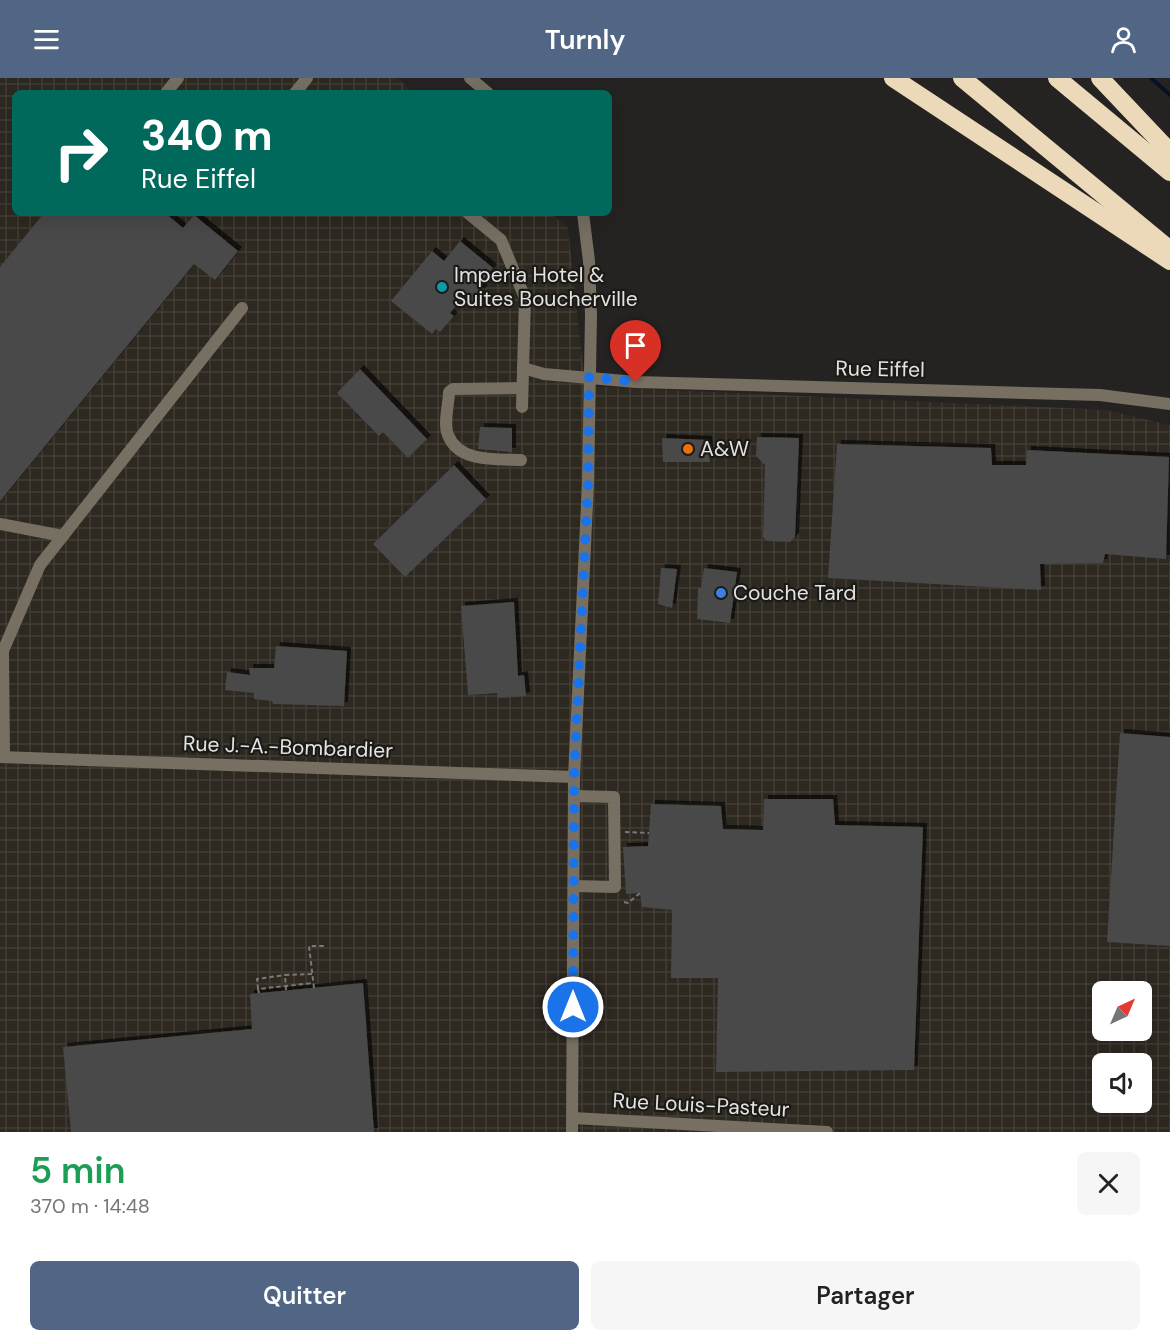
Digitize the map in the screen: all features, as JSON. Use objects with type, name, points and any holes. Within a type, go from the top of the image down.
[{"type":"highway","points":[[893,78],[1170,261]]},
{"type":"highway","points":[[962,78],[1170,249]]},
{"type":"highway","points":[[1057,78],[1170,172]]},
{"type":"highway","points":[[1100,78],[1170,152]]},
{"type":"street","points":[[168,90],[178,78]]},
{"type":"street","points":[[297,90],[307,78]]},
{"type":"street","points":[[470,78],[484,90]]},
{"type":"street","points":[[472,216],[501,240],[525,298],[522,407]]},
{"type":"street","points":[[572,1132],[574,777],[588,483],[589,261],[583,216]]},
{"type":"street","points":[[2,757],[3,651],[40,565],[242,308]]},
{"type":"street","name":"Rue Eiffel","points":[[523,368],[544,374],[715,385],[1100,395],[1170,404]]},
{"type":"street","points":[[521,460],[470,456],[448,436],[447,427],[449,392],[453,389],[522,388]]},
{"type":"street","points":[[0,524],[63,536]]},
{"type":"street","name":"Rue J.-A.-Bombardier","points":[[2,757],[574,777]]},
{"type":"street","points":[[574,796],[614,797],[615,886],[574,886]]},
{"type":"street","name":"Rue Louis-Pasteur","points":[[573,1118],[827,1132]]},
{"type":"path","points":[[614,832],[649,833]]},
{"type":"path","points":[[624,902],[628,903],[640,893]]},
{"type":"path","points":[[314,988],[309,946],[324,946]]},
{"type":"path","points":[[259,993],[257,979],[312,974]]},
{"type":"path","points":[[285,975],[286,990]]},
{"type":"path","points":[[258,988],[313,983]]},
{"type":"shaded area","points":[[0,78],[397,78],[411,90],[12,90],[12,216],[554,216],[568,228],[585,386],[1106,410],[1170,425],[1170,1132],[0,1132]]},
{"type":"building","points":[[42,216],[169,216],[183,228],[195,216],[238,251],[215,280],[194,264],[0,501],[0,267]]},
{"type":"building","name":"Imperia Hotel & Suites Boucherville","points":[[460,241],[493,268],[479,285],[484,289],[473,302],[469,298],[467,301],[463,298],[450,313],[454,316],[440,332],[436,329],[432,334],[391,301],[432,251],[444,261]]},
{"type":"building","points":[[360,369],[427,439],[408,458],[383,432],[379,436],[337,393]]},
{"type":"building","points":[[480,427],[512,428],[512,452],[478,449]]},
{"type":"building","points":[[757,437],[799,438],[795,537],[790,542],[767,541],[763,537],[765,465],[756,456]]},
{"type":"building","points":[[662,438],[708,440],[710,462],[663,462]]},
{"type":"building","points":[[837,444],[991,448],[992,465],[1026,465],[1027,450],[1169,457],[1166,559],[1105,554],[1103,563],[1040,564],[1041,590],[828,578]]},
{"type":"building","points":[[454,465],[486,499],[405,577],[373,544]]},
{"type":"building","points":[[661,568],[677,569],[672,608],[658,604]]},
{"type":"building","points":[[704,568],[737,572],[730,623],[697,619],[698,588],[701,588]]},
{"type":"building","points":[[514,602],[518,676],[524,675],[526,696],[498,698],[497,693],[468,695],[461,606]]},
{"type":"building","points":[[276,646],[347,651],[344,706],[273,704],[272,701],[254,699],[254,693],[225,690],[227,672],[250,675],[249,668],[274,668]]},
{"type":"building","points":[[1120,733],[1170,737],[1170,946],[1107,942]]},
{"type":"building","points":[[764,799],[833,799],[835,825],[923,827],[914,1070],[716,1072],[718,978],[671,978],[672,910],[642,907],[640,893],[626,894],[623,847],[648,846],[651,804],[721,806],[723,829],[763,830]]},
{"type":"building","points":[[363,983],[374,1132],[71,1132],[63,1047],[252,1029],[250,994]]},
{"type":"waterway","points":[[1151,78],[1170,95]]},
{"type":"place","name":"Imperia Hotel & Suites Boucherville","points":[[442,287]]},
{"type":"place","name":"A&W","points":[[688,449]]},
{"type":"place","name":"Couche Tard","points":[[721,593]]},
{"type":"route","points":[[573,1007],[574,777],[588,483],[589,377],[636,382]]}]
